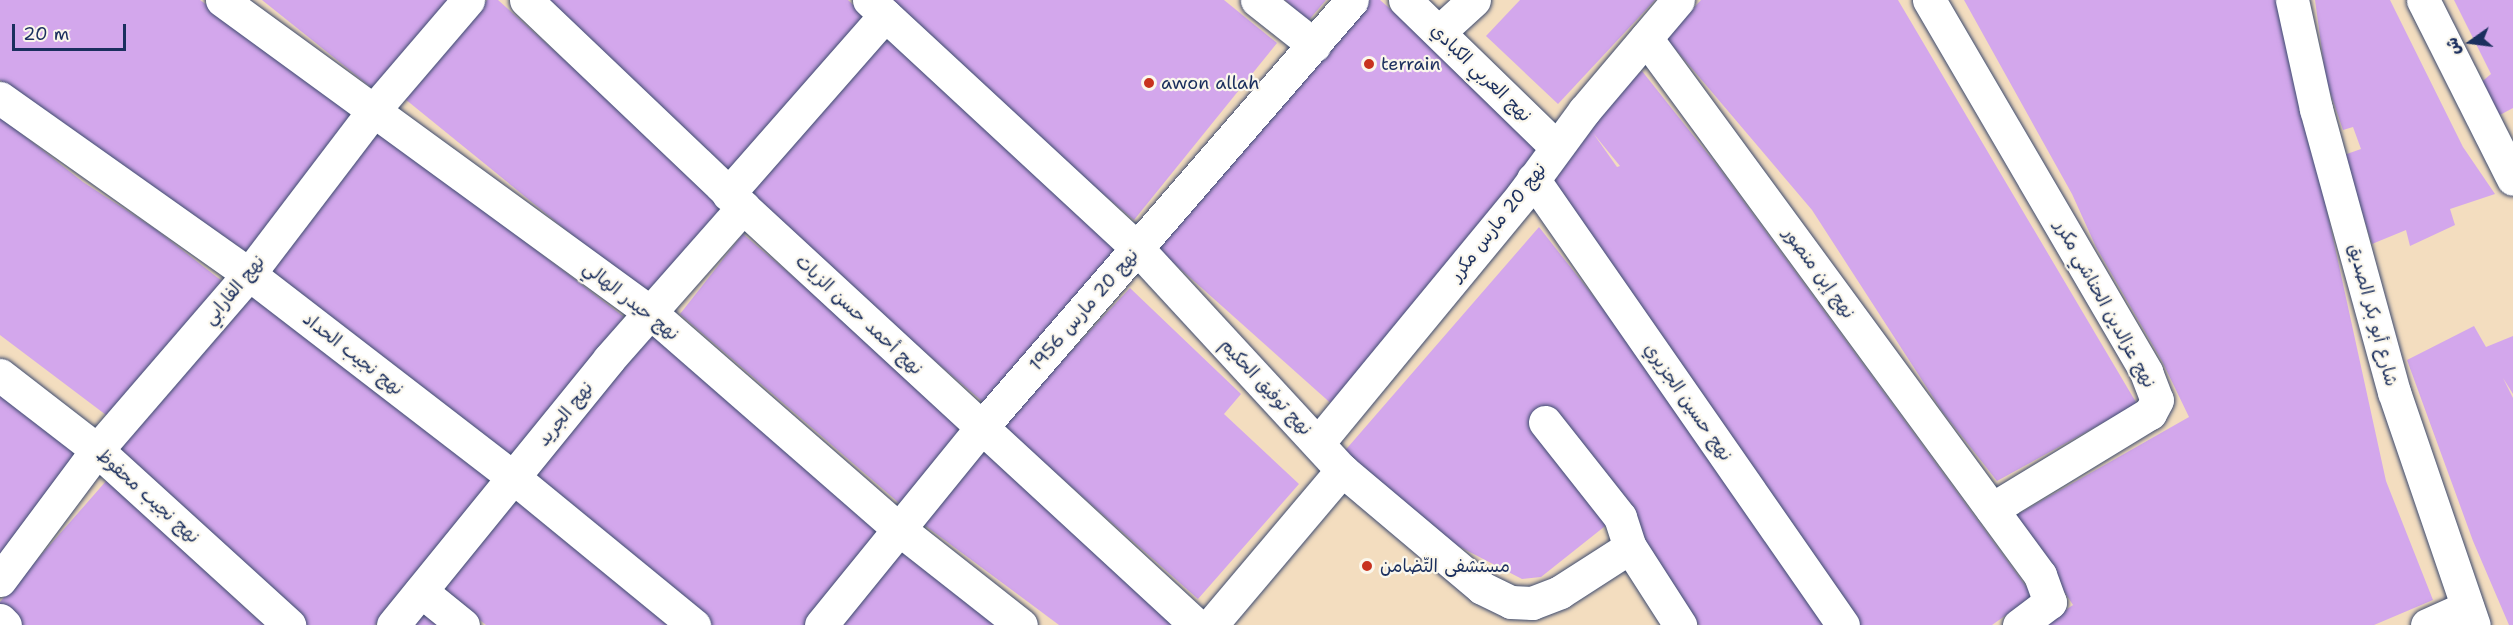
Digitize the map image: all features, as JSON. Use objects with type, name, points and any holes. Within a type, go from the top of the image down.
[{"type":"street","name":"نهج حيدر الهالي","points":[[222,0],[651,313],[899,529],[1021,625]]},
{"type":"street","name":"نهج الفارابي","points":[[0,580],[97,450],[249,274],[373,111],[468,0]]},
{"type":"street","name":"نهج أحمد حسن الزيات","points":[[526,0],[736,201],[1196,625]]},
{"type":"street","points":[[1257,0],[1314,45]]},
{"type":"street","name":"نهج 20 مارس 1956","points":[[821,625],[981,428],[1352,0]]},
{"type":"street","name":"نهج العربي الكبادي","points":[[1405,0],[1440,31],[1556,147]]},
{"type":"street","points":[[1440,31],[1474,0]]},
{"type":"street","name":"نهج 20 مارس مكرر","points":[[1318,443],[1533,179],[1556,147],[1678,0]]},
{"type":"street","name":"نهج عزالدين الحناشي مكرر","points":[[1929,0],[2146,372],[2157,400],[2150,413],[1992,509]]},
{"type":"street","name":"شارع أبو بكر الصديق","points":[[2292,0],[2316,110],[2394,392],[2470,616]]},
{"type":"street","points":[[2423,0],[2513,179]]},
{"type":"street","name":"نهج الجريد","points":[[393,625],[513,477],[651,313],[877,8]]},
{"type":"street","name":"نهج توفيق الحكيم","points":[[877,8],[1137,248],[1342,470],[1482,588],[1511,602],[1532,603],[1560,592],[1629,547]]},
{"type":"street","name":"نهج إبن منصور","points":[[1646,38],[1992,509]]},
{"type":"street","name":"نهج نجيب الحداد","points":[[0,98],[249,274],[513,477],[694,625]]},
{"type":"street","name":"نهج حسين الجزيري","points":[[1533,179],[1843,625]]},
{"type":"street","name":"نهج نجيب محفوظ","points":[[0,375],[97,450],[289,625]]},
{"type":"street","points":[[1545,422],[1620,517],[1629,547],[1680,625]]},
{"type":"street","points":[[1211,625],[1342,470]]},
{"type":"street","points":[[1992,509],[2040,575],[2050,595],[2046,608],[2019,625]]},
{"type":"street","points":[[421,591],[463,625]]},
{"type":"street","points":[[2427,625],[2470,616]]},
{"type":"street","points":[[0,620],[5,625]]},
{"type":"building","points":[[0,0],[200,0],[355,112],[255,258],[0,80]]},
{"type":"building","points":[[262,0],[459,0],[382,96]]},
{"type":"building","points":[[487,0],[498,0],[732,211],[656,303],[405,99]]},
{"type":"building","points":[[545,0],[848,0],[870,21],[728,172]]},
{"type":"building","name":"awon allah","points":[[887,0],[1224,0],[1277,43],[1134,220],[1020,124]]},
{"type":"building","points":[[1285,0],[1326,0],[1308,21]]},
{"type":"building","points":[[1365,0],[1380,0],[1544,142],[1335,407],[1148,240]]},
{"type":"building","points":[[1520,0],[1655,0],[1558,104],[1486,36]]},
{"type":"building","points":[[1701,0],[1898,0],[2137,404],[1997,481],[1942,411],[1812,210],[1666,38]]},
{"type":"building","points":[[1964,0],[2281,0],[2386,481],[2433,600],[2374,625],[2043,625],[2073,605],[2015,516],[2189,417],[2162,361],[2096,247],[2072,194]]},
{"type":"building","points":[[2315,0],[2390,0],[2463,147],[2495,194],[2450,209],[2455,225],[2410,246],[2406,230],[2372,244],[2344,155],[2361,149],[2353,127],[2343,130],[2326,80]]},
{"type":"building","points":[[2454,0],[2513,0],[2513,108],[2498,116],[2479,84],[2491,74]]},
{"type":"building","points":[[885,34],[1123,250],[990,408],[742,195]]},
{"type":"building","points":[[1642,71],[1719,168],[2033,596],[1992,625],[1855,625],[1544,179],[1582,121]],"holes":[[[1593,133],[1620,166],[1617,167]]]},
{"type":"building","points":[[0,117],[83,182],[155,229],[222,281],[114,421],[0,335]]},
{"type":"building","points":[[373,126],[624,317],[513,462],[262,271]]},
{"type":"building","points":[[1539,227],[1630,343],[1832,625],[1699,625],[1614,519],[1541,577],[1522,579],[1431,532],[1342,454]]},
{"type":"building","points":[[743,234],[973,430],[906,509],[680,314]]},
{"type":"building","points":[[248,286],[492,480],[375,625],[297,625],[107,449]]},
{"type":"building","points":[[1130,288],[1241,394],[1224,414],[1299,484],[1198,599],[1002,425]]},
{"type":"building","points":[[2474,326],[2486,347],[2513,336],[2513,394],[2503,378],[2513,398],[2513,625],[2509,625],[2473,541],[2407,360]]},
{"type":"building","points":[[651,331],[885,532],[810,625],[707,625],[529,477]]},
{"type":"building","points":[[0,383],[85,448],[0,562]]},
{"type":"building","points":[[986,449],[1186,625],[1059,625],[923,524]]},
{"type":"building","points":[[107,480],[265,625],[14,625],[0,612],[0,602]]},
{"type":"building","points":[[515,494],[668,625],[486,625],[438,586]]},
{"type":"building","points":[[903,544],[1001,625],[837,625]]},
{"type":"building","points":[[423,608],[443,625],[410,625]]},
{"type":"place","name":"terrain","points":[[1369,64]]},
{"type":"place","name":"awon allah","points":[[1149,83]]},
{"type":"place","name":"مستشفى التّضامن","points":[[1367,566]]}]
